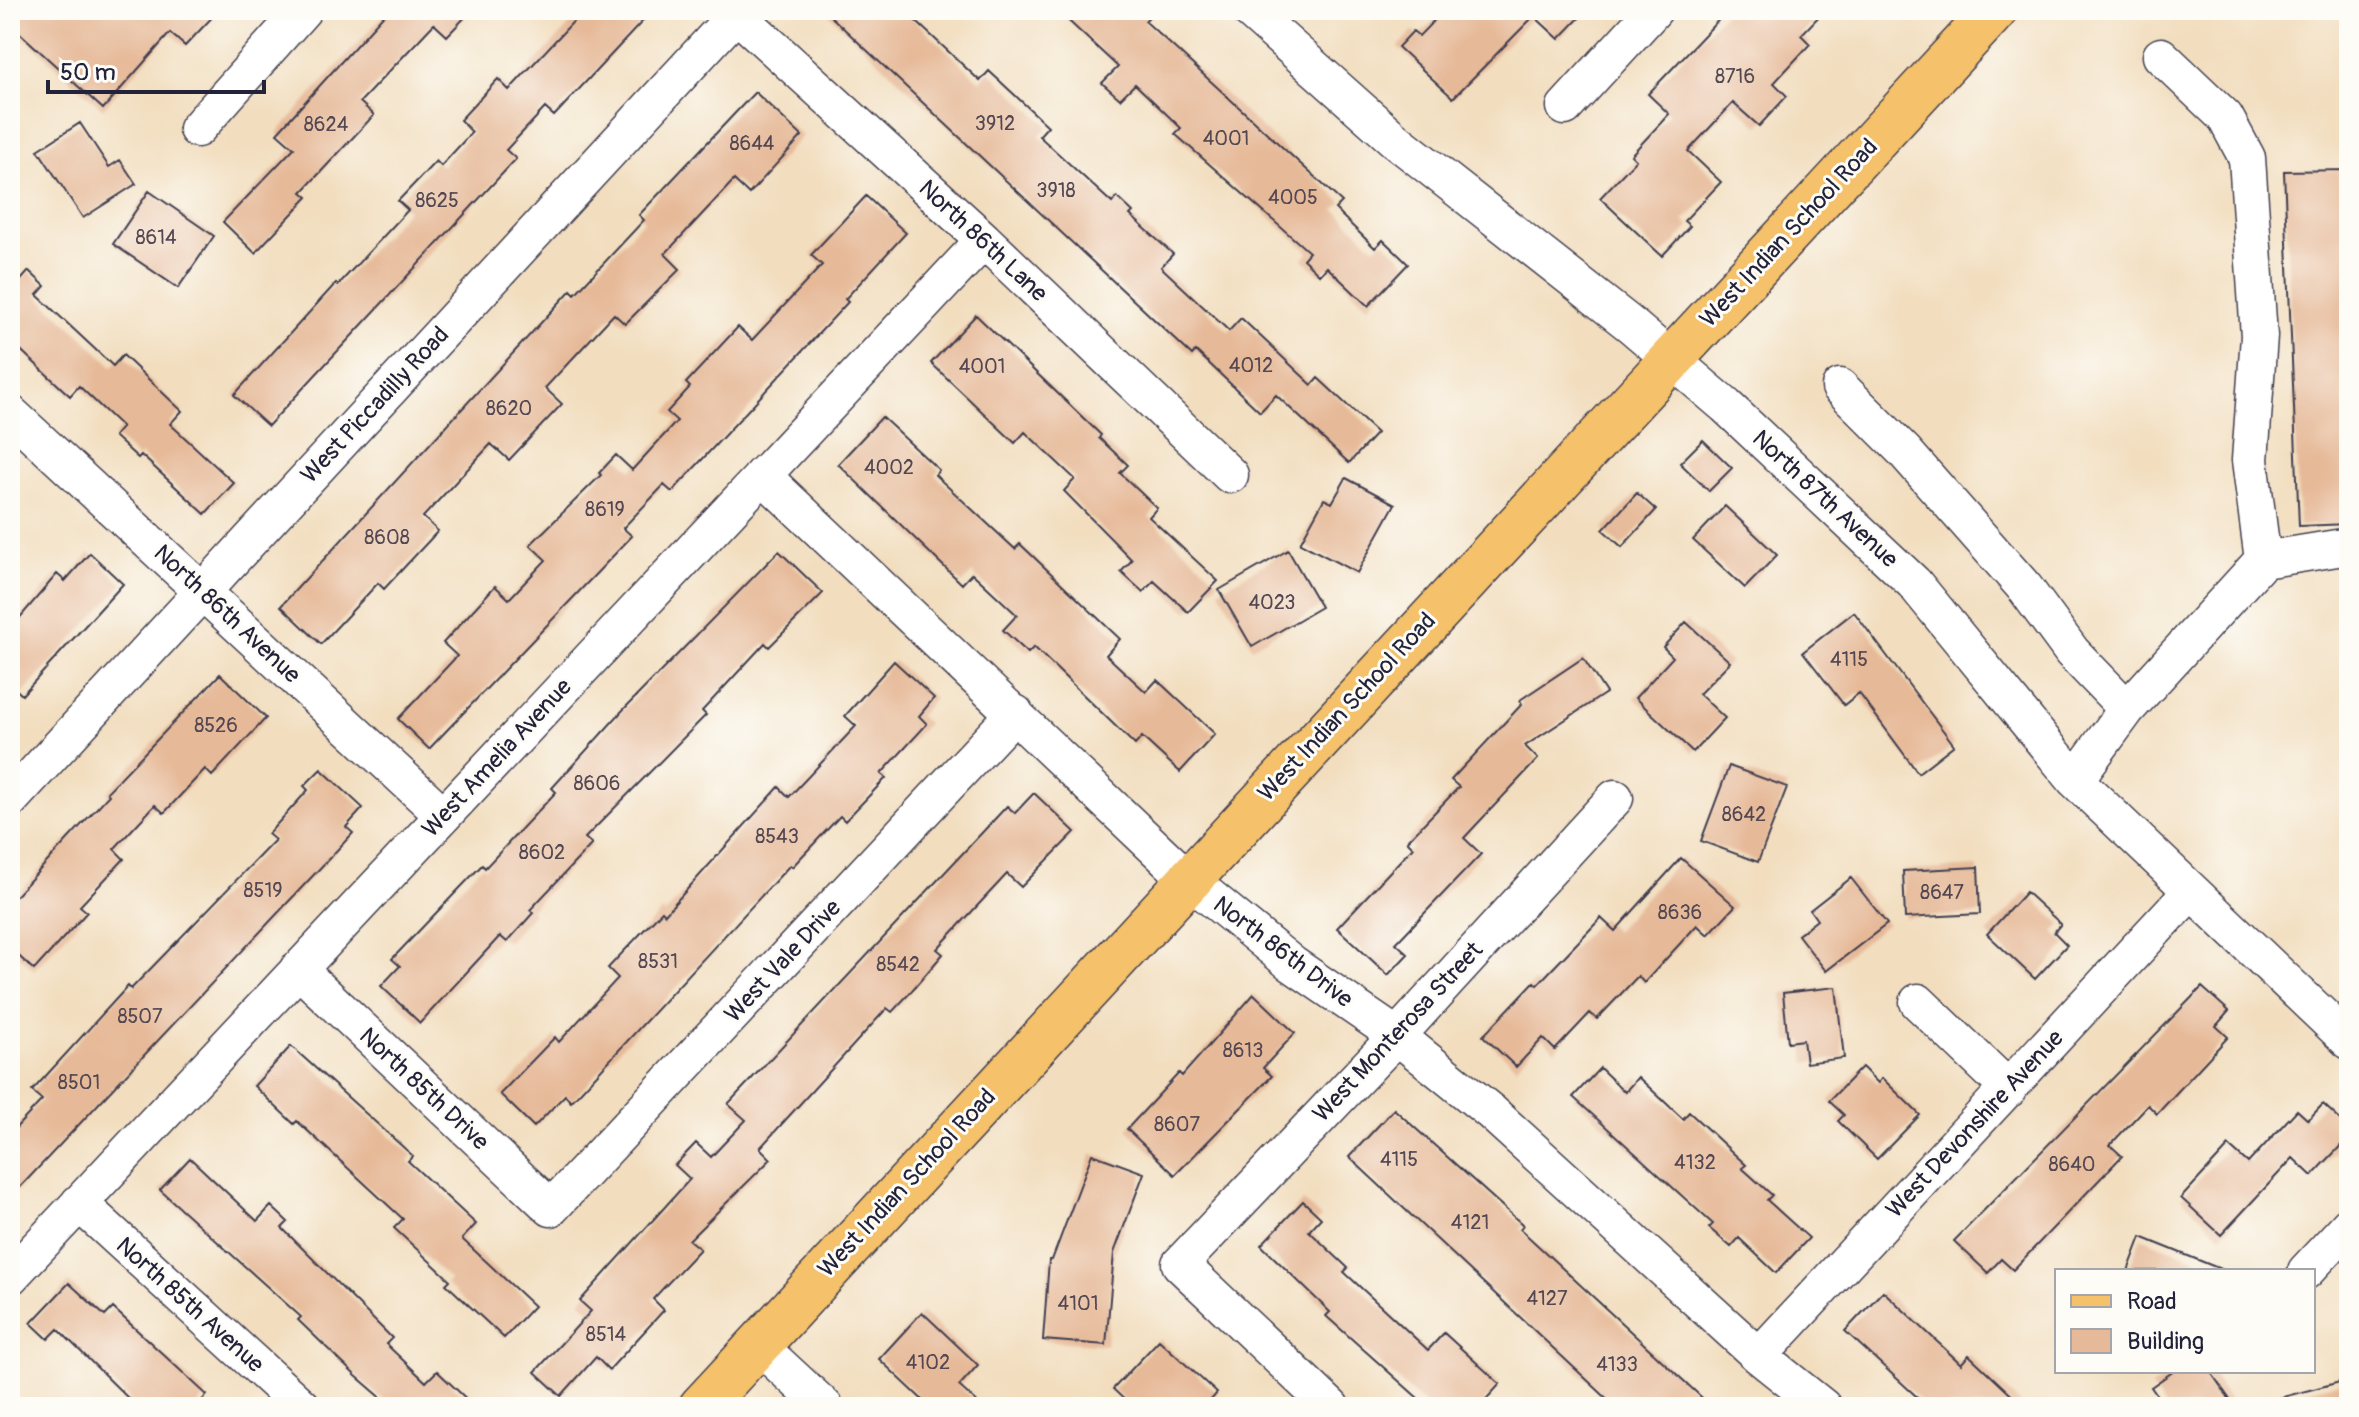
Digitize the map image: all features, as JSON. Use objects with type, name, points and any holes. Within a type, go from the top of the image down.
[{"type":"main road","name":"West Indian School Road","points":[[701,1407],[1995,10]]},
{"type":"street","points":[[197,129],[303,10]]},
{"type":"street","name":"North 87th Avenue","points":[[1249,10],[1394,139],[1672,359],[1914,583],[2075,780],[2349,1041]]},
{"type":"street","points":[[1565,107],[1654,10]]},
{"type":"street","name":"North 86th Lane","points":[[736,11],[984,240],[1230,475]]},
{"type":"street","name":"West Piccadilly Road","points":[[10,800],[736,11]]},
{"type":"street","points":[[2161,56],[2225,117],[2247,158],[2259,336],[2250,460],[2263,560]]},
{"type":"street","name":"West Amelia Avenue","points":[[10,1277],[984,240]]},
{"type":"street","points":[[1840,387],[1904,451],[2025,588],[2072,652],[2127,709]]},
{"type":"street","name":"North 86th Avenue","points":[[10,413],[443,815]]},
{"type":"street","name":"North 86th Drive","points":[[762,475],[1188,879],[1292,964],[1397,1036],[1491,1112],[1759,1356],[1823,1407]]},
{"type":"street","points":[[2075,780],[2127,709],[2263,560],[2349,546]]},
{"type":"street","name":"West Vale Drive","points":[[551,1208],[1015,713]]},
{"type":"street","name":"West Monterosa Street","points":[[1331,1407],[1180,1264],[1397,1036],[1615,798]]},
{"type":"street","name":"West Devonshire Avenue","points":[[1759,1356],[2191,891]]},
{"type":"street","name":"North 85th Drive","points":[[298,969],[551,1208]]},
{"type":"street","points":[[1918,1002],[2009,1089]]},
{"type":"street","name":"North 85th Avenue","points":[[79,1203],[302,1407]]},
{"type":"street","points":[[2308,1269],[2349,1225]]},
{"type":"street","points":[[758,1345],[825,1407]]},
{"type":"building","points":[[10,10],[219,10],[185,46],[170,33],[103,109],[10,24]]},
{"type":"building","points":[[388,10],[472,10],[447,36],[434,24],[360,102],[374,115],[302,192],[308,197],[255,253],[223,222],[294,148],[277,133]]},
{"type":"building","points":[[584,10],[653,10],[554,116],[545,108],[506,150],[516,159],[268,426],[234,395],[336,283],[338,285],[408,210],[398,201],[436,161],[441,166],[472,132],[460,120],[498,79],[509,90]]},
{"type":"building","points":[[824,10],[904,10],[980,81],[989,71],[1048,126],[1039,136],[1112,203],[1117,197],[1133,212],[1130,215],[1173,254],[1161,267],[1229,331],[1241,318],[1312,385],[1318,378],[1377,433],[1349,463],[1276,395],[1260,412],[1196,351],[1192,355]]},
{"type":"building","points":[[1057,10],[1155,10],[1145,21],[1342,202],[1335,209],[1375,248],[1383,240],[1408,264],[1368,306],[1327,267],[1320,275],[1303,259],[1309,252],[1175,134],[1181,128],[1135,84],[1120,99],[1102,83],[1118,67]]},
{"type":"building","points":[[1444,10],[1587,10],[1559,39],[1534,16],[1453,98],[1398,47],[1413,31],[1419,36]]},
{"type":"building","points":[[1728,10],[1825,10],[1801,35],[1810,44],[1774,83],[1787,96],[1759,126],[1733,103],[1688,151],[1721,182],[1684,221],[1690,226],[1662,256],[1600,198],[1636,160],[1631,155],[1669,114],[1648,94]]},
{"type":"building","points":[[755,92],[802,136],[749,194],[734,180],[665,254],[680,269],[625,324],[614,314],[545,388],[562,404],[509,460],[491,444],[423,517],[438,531],[384,589],[378,583],[321,644],[281,606],[571,290],[575,294],[644,220],[639,215]]},
{"type":"building","points":[[80,123],[109,167],[120,160],[136,184],[83,218],[38,150]]},
{"type":"building","points":[[2349,170],[2349,524],[2299,526],[2284,171]]},
{"type":"building","points":[[149,191],[214,236],[178,288],[113,244]]},
{"type":"building","points":[[866,196],[906,233],[845,299],[848,302],[672,492],[664,485],[623,528],[632,536],[429,749],[398,719],[457,656],[443,643],[495,586],[509,599],[546,560],[530,545],[601,475],[599,473],[616,455],[632,470],[677,421],[667,412],[690,387],[686,383],[738,327],[752,340],[822,265],[811,255]]},
{"type":"building","points":[[10,270],[21,280],[29,271],[45,286],[37,295],[113,366],[123,355],[182,411],[170,424],[234,483],[205,514],[141,455],[138,458],[114,436],[122,427],[79,386],[70,396],[10,340]]},
{"type":"building","points":[[976,315],[1101,435],[1099,438],[1128,465],[1120,473],[1157,508],[1149,517],[1218,581],[1188,612],[1154,581],[1143,592],[1121,572],[1132,560],[1064,491],[1075,479],[1025,432],[1015,443],[931,363]]},
{"type":"building","points":[[882,417],[939,470],[935,475],[1015,549],[1020,544],[1120,639],[1106,655],[1146,692],[1157,680],[1215,734],[1180,772],[1142,737],[1135,745],[1034,647],[1028,653],[1003,630],[1017,615],[972,573],[962,584],[838,464]]},
{"type":"building","points":[[1703,440],[1732,468],[1709,491],[1680,463]]},
{"type":"building","points":[[1346,478],[1395,504],[1357,573],[1300,543],[1324,499],[1332,503]]},
{"type":"building","points":[[1637,493],[1656,510],[1622,547],[1603,530]]},
{"type":"building","points":[[1725,506],[1777,555],[1745,588],[1693,540]]},
{"type":"building","points":[[1288,550],[1321,607],[1252,647],[1219,590]]},
{"type":"building","points":[[779,551],[823,593],[769,647],[765,643],[702,711],[706,715],[585,838],[592,844],[530,910],[533,913],[507,942],[500,936],[420,1023],[381,986],[400,966],[392,959],[482,865],[485,868],[556,792],[552,788],[623,710]]},
{"type":"building","points":[[90,553],[123,584],[22,695],[10,684],[10,629],[57,574],[65,581]]},
{"type":"building","points":[[1854,612],[1954,745],[1918,773],[1859,693],[1844,705],[1803,652]]},
{"type":"building","points":[[1686,622],[1730,662],[1699,694],[1725,718],[1693,752],[1635,698],[1673,657],[1663,647]]},
{"type":"building","points":[[1583,658],[1606,693],[1525,746],[1538,759],[1464,838],[1481,854],[1396,943],[1408,954],[1388,975],[1337,928],[1413,847],[1407,841],[1459,787],[1451,780],[1522,704],[1520,700]]},
{"type":"building","points":[[894,661],[934,698],[919,716],[927,724],[881,774],[886,778],[845,821],[840,816],[792,867],[790,865],[571,1102],[565,1095],[534,1127],[500,1094],[555,1037],[559,1042],[618,978],[608,968],[662,911],[665,914],[779,787],[789,797],[856,726],[845,716]]},
{"type":"building","points":[[220,674],[266,718],[212,776],[205,769],[164,813],[155,805],[114,849],[124,859],[80,906],[87,912],[34,970],[10,948],[10,902],[109,795],[107,792]]},
{"type":"building","points":[[1729,766],[1787,787],[1758,862],[1701,841]]},
{"type":"building","points":[[321,769],[363,808],[346,827],[353,833],[10,1198],[10,1134],[42,1100],[32,1091],[128,986],[131,989],[275,840],[268,834],[308,790],[304,786]]},
{"type":"building","points":[[1034,793],[1075,832],[1021,887],[1007,874],[937,949],[943,954],[908,995],[892,1012],[887,1008],[760,1148],[771,1159],[689,1240],[700,1249],[653,1299],[664,1310],[609,1370],[596,1357],[561,1396],[535,1372],[591,1311],[580,1301],[690,1179],[675,1165],[696,1143],[711,1157],[746,1120],[728,1104],[1007,806],[1015,813]]},
{"type":"building","points":[[1681,858],[1735,906],[1708,935],[1697,925],[1644,983],[1638,976],[1597,1019],[1590,1013],[1555,1050],[1543,1038],[1516,1067],[1483,1036],[1601,918],[1615,931]]},
{"type":"building","points":[[1978,867],[1980,914],[1905,918],[1903,871]]},
{"type":"building","points":[[1851,878],[1887,924],[1826,971],[1798,935],[1817,920],[1810,910]]},
{"type":"building","points":[[2026,892],[2061,924],[2054,932],[2067,945],[2035,979],[1987,934]]},
{"type":"building","points":[[1836,987],[1844,1058],[1806,1063],[1803,1040],[1788,1042],[1783,993]]},
{"type":"building","points":[[2202,987],[2229,1011],[2216,1026],[2228,1037],[2157,1114],[2148,1105],[2110,1145],[2122,1156],[2013,1270],[2001,1259],[1988,1273],[1954,1241]]},
{"type":"building","points":[[1254,994],[1295,1033],[1263,1068],[1272,1076],[1175,1175],[1127,1129],[1179,1073],[1182,1076]]},
{"type":"building","points":[[291,1046],[413,1156],[408,1161],[476,1224],[462,1239],[534,1306],[504,1338],[446,1284],[450,1280],[394,1228],[403,1219],[297,1121],[294,1124],[254,1086]]},
{"type":"building","points":[[1862,1067],[1878,1083],[1882,1078],[1920,1115],[1877,1159],[1838,1121],[1844,1115],[1829,1101]]},
{"type":"building","points":[[1600,1068],[1625,1092],[1638,1077],[1683,1119],[1689,1112],[1746,1165],[1742,1168],[1772,1195],[1767,1200],[1809,1238],[1776,1273],[1739,1238],[1731,1247],[1709,1228],[1713,1224],[1573,1097]]},
{"type":"building","points":[[2323,1104],[2349,1128],[2349,1137],[2312,1176],[2293,1158],[2221,1235],[2181,1198],[2229,1146],[2248,1163],[2297,1110],[2308,1120]]},
{"type":"building","points":[[1394,1109],[1523,1225],[1520,1229],[1712,1407],[1616,1407],[1349,1157]]},
{"type":"building","points":[[1092,1154],[1144,1173],[1114,1253],[1106,1345],[1043,1340],[1049,1260],[1052,1260]]},
{"type":"building","points":[[190,1158],[257,1221],[271,1206],[288,1222],[282,1228],[392,1338],[386,1344],[426,1382],[437,1371],[475,1407],[392,1407],[356,1376],[298,1320],[301,1317],[160,1190]]},
{"type":"building","points":[[1303,1201],[1321,1218],[1309,1231],[1348,1268],[1344,1272],[1428,1350],[1444,1333],[1500,1384],[1479,1407],[1428,1407],[1326,1316],[1330,1312],[1261,1245]]},
{"type":"building","points":[[2141,1237],[2221,1269],[2129,1269]]},
{"type":"building","points":[[69,1283],[105,1316],[113,1308],[207,1395],[196,1407],[137,1407],[58,1329],[48,1339],[31,1323]]},
{"type":"building","points":[[1883,1291],[1961,1364],[1969,1355],[2024,1407],[1928,1407],[1845,1331]]},
{"type":"building","points":[[922,1312],[978,1365],[959,1386],[982,1407],[930,1407],[879,1359]]},
{"type":"building","points":[[1159,1340],[1217,1393],[1205,1407],[1132,1407],[1113,1389]]},
{"type":"building","points":[[2171,1373],[2211,1373],[2235,1407],[2165,1407],[2151,1387]]},
{"type":"building","points":[[2340,1382],[2346,1407],[2276,1407],[2275,1399]]}]
